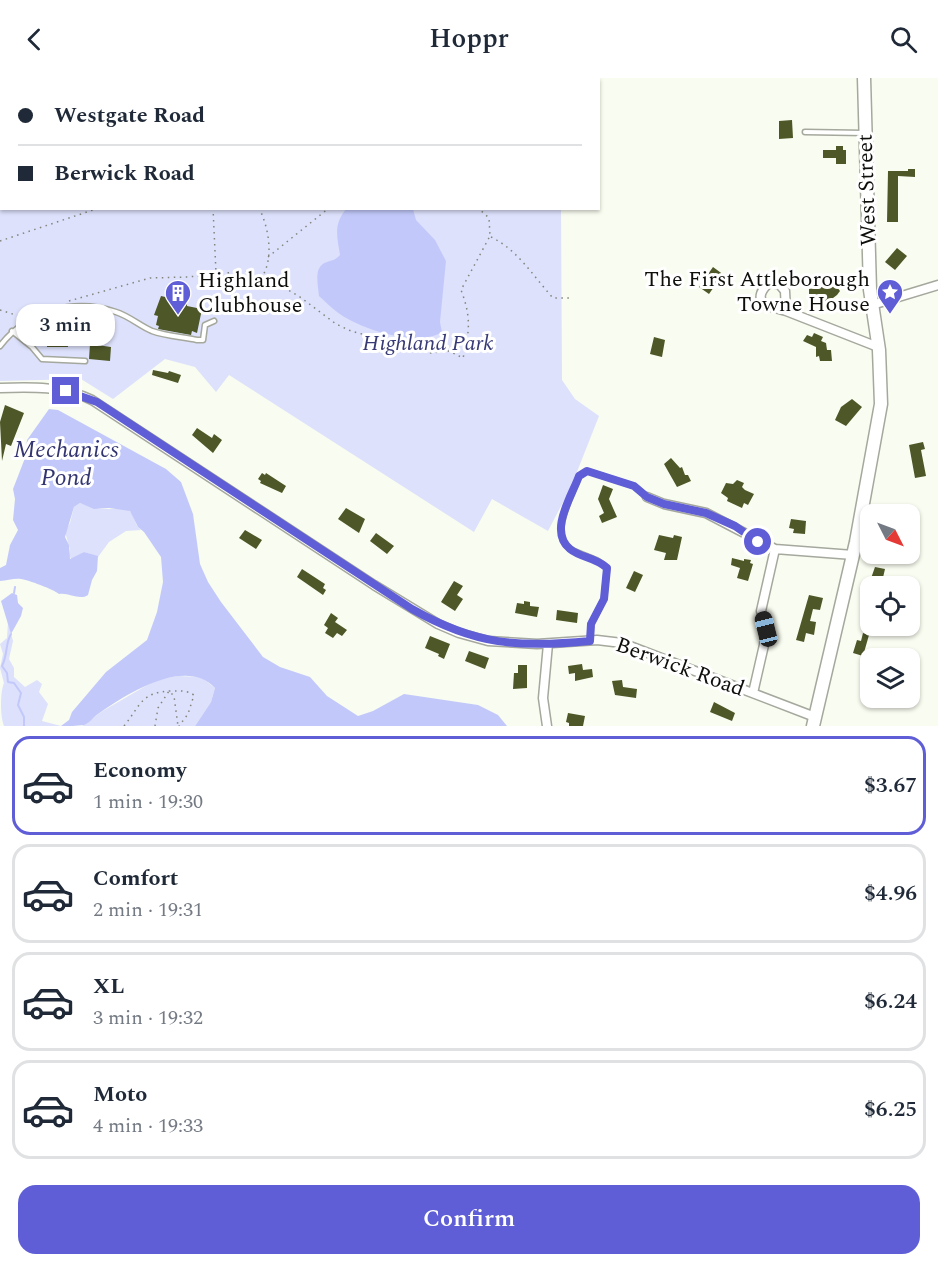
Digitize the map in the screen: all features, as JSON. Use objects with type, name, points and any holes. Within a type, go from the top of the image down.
[{"type":"main road","name":"West Street","points":[[814,722],[853,555],[881,404],[878,347],[872,305],[864,78]]},
{"type":"street","points":[[872,305],[938,285]]},
{"type":"street","points":[[786,310],[878,347]]},
{"type":"street","name":"Berwick Road","points":[[0,388],[56,389],[92,400],[374,585],[438,624],[459,633],[488,640],[548,644],[590,641],[622,643],[753,693],[814,722]]},
{"type":"street","points":[[647,497],[664,504],[706,513],[775,549],[853,555]]},
{"type":"street","points":[[753,693],[766,629],[761,611],[775,549]]},
{"type":"street","points":[[547,726],[543,698],[548,644]]},
{"type":"lane","points":[[805,132],[865,133]]},
{"type":"lane","points":[[0,346],[12,332],[30,319],[59,308],[104,309],[119,313],[154,332],[203,340],[206,325],[214,321]]},
{"type":"lane","points":[[12,332],[32,347],[42,359],[84,361]]},
{"type":"lane","points":[[590,641],[591,624],[604,599],[607,568],[599,560],[571,550],[561,538],[560,526],[579,476],[587,471],[634,486],[647,497]]},
{"type":"path","points":[[0,241],[93,210]]},
{"type":"path","points":[[213,210],[216,274]]},
{"type":"path","points":[[260,210],[266,228],[268,256],[262,278]]},
{"type":"path","points":[[268,256],[326,210]]},
{"type":"path","points":[[59,308],[64,303],[143,279],[245,271],[300,297],[336,324],[351,331],[431,353],[449,351],[463,358],[468,336],[469,312],[461,290],[490,236],[489,218],[480,210]]},
{"type":"path","points":[[490,236],[519,258],[553,298],[573,298]]},
{"type":"path","points":[[0,310],[30,319]]},
{"type":"path","points":[[44,313],[51,334],[68,336]]},
{"type":"path","points":[[155,726],[158,708],[169,691]]},
{"type":"path","points":[[169,691],[174,696],[179,726]]},
{"type":"path","points":[[124,726],[146,697],[153,692],[188,691],[194,695],[188,714],[179,726]]},
{"type":"green space","name":"Highland Park","points":[[0,210],[561,210],[562,380],[575,399],[599,416],[571,487],[548,531],[492,499],[474,532],[229,375],[216,392],[195,367],[165,359],[113,399],[81,379],[0,381]]},
{"type":"green space","points":[[80,503],[99,509],[127,509],[141,530],[126,531],[109,542],[98,557],[84,552],[72,560],[69,556],[70,549],[65,532],[74,507]]},
{"type":"green space","points":[[8,622],[13,641],[9,659],[14,668],[14,677],[25,687],[37,680],[42,684],[39,692],[48,704],[42,721],[61,726],[4,726],[1,704],[4,683],[0,668],[3,654],[0,644],[7,638]]},
{"type":"green space","points":[[179,676],[201,677],[215,688],[211,702],[195,726],[82,726],[101,712],[156,680]]},
{"type":"water","points":[[346,210],[413,210],[416,220],[435,240],[446,261],[440,322],[442,332],[419,338],[374,330],[359,325],[334,310],[319,296],[317,281],[320,267],[340,255],[337,236],[338,225]]},
{"type":"water","name":"Mechanics Pond","points":[[49,409],[58,410],[166,469],[181,482],[193,514],[200,564],[208,582],[263,657],[280,667],[310,677],[327,696],[358,716],[373,711],[404,694],[478,705],[498,715],[507,726],[195,726],[211,702],[215,688],[203,679],[188,676],[173,677],[140,689],[96,715],[84,725],[61,726],[69,720],[72,712],[106,672],[147,640],[157,612],[163,582],[161,557],[138,527],[130,511],[109,508],[94,509],[80,503],[74,507],[65,537],[69,545],[70,559],[84,552],[98,556],[97,571],[88,595],[81,597],[59,594],[21,579],[0,581],[0,568],[6,565],[10,545],[18,530],[13,520],[15,499],[13,489],[25,458],[27,440]]},
{"type":"water","points":[[12,593],[17,595],[18,603],[23,608],[11,634],[1,601]]},
{"type":"building","points":[[792,120],[793,138],[779,139],[779,121]]},
{"type":"building","points":[[836,146],[843,146],[843,150],[846,150],[846,164],[836,164],[836,158],[823,158],[823,150],[836,150]]},
{"type":"building","points":[[908,169],[915,169],[915,177],[898,176],[898,222],[887,222],[888,171],[908,171]]},
{"type":"building","points":[[897,248],[907,256],[895,270],[885,262]]},
{"type":"building","points":[[713,267],[728,278],[730,286],[721,287],[716,284],[709,294],[699,287]]},
{"type":"building","points":[[831,279],[840,291],[837,295],[825,304],[822,299],[809,300],[809,289],[829,286],[826,283]]},
{"type":"building","name":"Highland Clubhouse","points":[[161,296],[187,302],[187,306],[202,309],[197,333],[192,331],[191,335],[158,329],[159,326],[156,325],[158,316],[154,315]]},
{"type":"building","points":[[814,333],[823,337],[821,341],[826,343],[827,350],[831,350],[832,361],[820,361],[819,356],[816,357],[816,347],[803,341],[807,335],[812,337]]},
{"type":"building","points":[[47,336],[68,337],[68,347],[47,347]]},
{"type":"building","points":[[654,337],[665,340],[662,357],[650,354]]},
{"type":"building","points":[[90,344],[111,347],[110,361],[89,359]]},
{"type":"building","points":[[153,370],[168,373],[169,371],[181,375],[178,383],[152,375]]},
{"type":"building","points":[[852,399],[862,407],[846,426],[835,420],[841,407]]},
{"type":"building","points":[[5,405],[24,413],[11,446],[6,444],[2,461],[0,422]]},
{"type":"building","points":[[197,428],[212,438],[214,434],[222,440],[213,453],[192,435]]},
{"type":"building","points":[[923,442],[925,449],[921,450],[926,476],[915,478],[909,445]]},
{"type":"building","points":[[671,458],[680,468],[682,467],[685,475],[688,475],[691,481],[677,487],[664,464]]},
{"type":"building","points":[[262,473],[265,475],[266,473],[286,486],[282,493],[260,483],[258,479]]},
{"type":"building","points":[[737,480],[744,483],[742,487],[745,490],[754,494],[748,505],[744,503],[742,508],[727,501],[728,498],[721,493],[726,483],[733,484]]},
{"type":"building","points":[[603,485],[613,489],[609,499],[617,517],[602,523],[599,516],[604,513],[598,499]]},
{"type":"building","points":[[346,508],[365,519],[359,533],[338,519]]},
{"type":"building","points":[[791,519],[806,521],[805,534],[793,533],[794,529],[789,528]]},
{"type":"building","points":[[245,530],[262,540],[256,549],[239,538]]},
{"type":"building","points":[[376,533],[394,546],[387,554],[370,541]]},
{"type":"building","points":[[659,535],[682,537],[677,560],[664,560],[666,553],[654,550]]},
{"type":"building","points":[[732,558],[751,560],[750,563],[753,564],[748,581],[737,578],[740,568],[731,565]]},
{"type":"building","points":[[875,567],[885,569],[883,576],[872,576]]},
{"type":"building","points":[[302,569],[325,584],[323,588],[326,590],[323,595],[297,577]]},
{"type":"building","points":[[634,571],[643,575],[635,592],[626,588]]},
{"type":"building","points":[[454,581],[463,586],[457,595],[463,599],[455,611],[441,602]]},
{"type":"building","points":[[809,595],[823,598],[820,610],[813,609],[810,621],[816,622],[814,635],[806,633],[804,642],[796,640]]},
{"type":"building","points":[[524,601],[530,602],[530,606],[539,607],[537,617],[515,613],[517,603],[524,604]]},
{"type":"building","points":[[557,610],[578,613],[577,623],[556,620]]},
{"type":"building","points":[[331,613],[338,618],[335,622],[347,630],[342,636],[337,633],[333,638],[325,633],[328,628],[324,625]]},
{"type":"building","points":[[430,636],[450,644],[444,659],[438,656],[439,654],[425,648]]},
{"type":"building","points":[[862,636],[869,636],[865,648],[860,648],[860,655],[853,653],[857,640],[861,641]]},
{"type":"building","points":[[469,651],[489,658],[485,669],[465,661]]},
{"type":"building","points":[[582,664],[583,670],[592,669],[593,677],[575,681],[575,673],[569,674],[568,666]]},
{"type":"building","points":[[518,665],[527,665],[527,688],[513,689],[514,673],[518,673]]},
{"type":"building","points":[[622,680],[623,687],[637,689],[636,698],[615,695],[612,681]]},
{"type":"building","points":[[714,702],[735,713],[732,721],[710,712]]},
{"type":"building","points":[[568,713],[585,716],[583,726],[569,726],[566,722]]},
{"type":"waterway","points":[[14,593],[15,587]]},
{"type":"waterway","points":[[11,634],[2,666],[7,673],[8,682],[14,683],[21,693],[18,705],[24,717],[24,726]]},
{"type":"place","name":"The First Attleborough Towne House","points":[[890,315]]},
{"type":"place","name":"Highland Clubhouse","points":[[178,316]]},
{"type":"route","points":[[66,391],[97,402],[412,609],[459,633],[488,640],[537,644],[590,641],[591,624],[604,599],[607,568],[599,560],[571,550],[561,538],[560,526],[579,476],[583,472],[587,471],[634,486],[647,497],[664,504],[706,513],[735,526],[758,542]]}]
